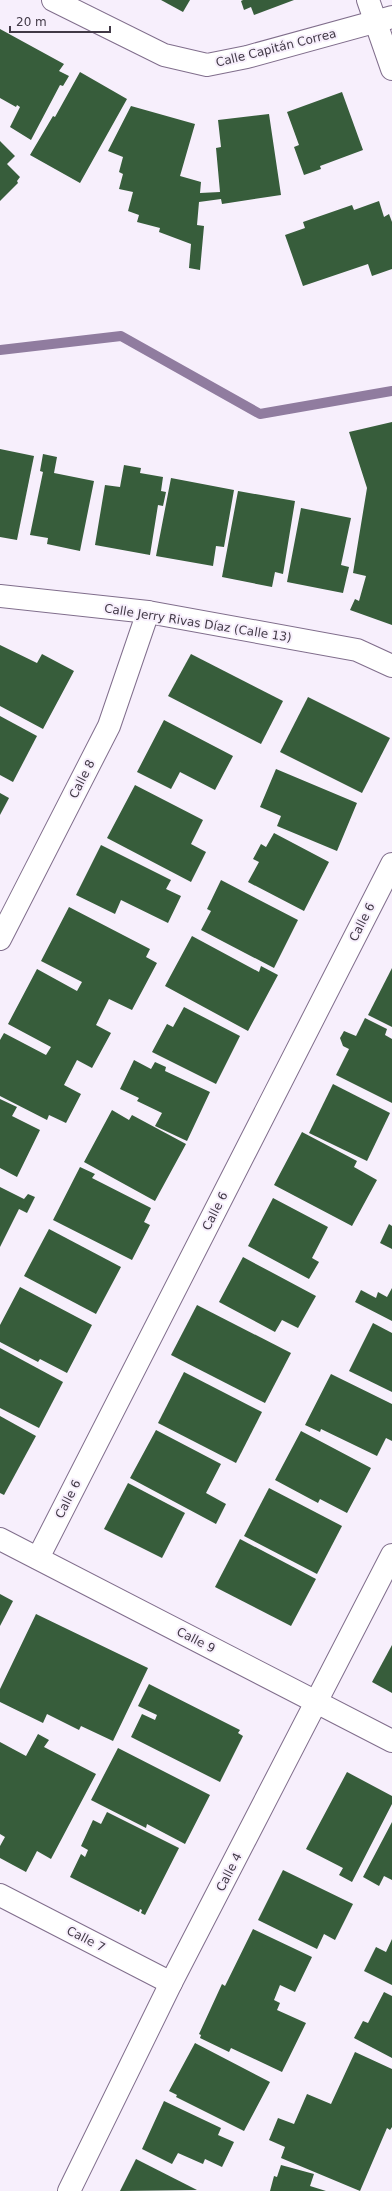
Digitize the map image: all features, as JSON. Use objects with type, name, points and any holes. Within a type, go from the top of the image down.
[{"type":"street","name":"Calle Capitán Correa","points":[[53,0],[164,55],[207,65],[247,57],[384,20]]},
{"type":"street","points":[[368,0],[384,20],[392,69]]},
{"type":"street","name":"Calle Jerry Rivas Díaz (Calle 13)","points":[[0,596],[148,612],[357,650],[392,666]]},
{"type":"street","name":"Calle 8","points":[[0,939],[109,726],[148,612]]},
{"type":"street","name":"Calle 6","points":[[38,1558],[392,864]]},
{"type":"street","name":"Calle 9","points":[[0,1539],[392,1741]]},
{"type":"street","name":"Calle 4","points":[[69,2191],[171,1983],[392,1555]]},
{"type":"street","name":"Calle 7","points":[[0,1895],[171,1983]]},
{"type":"building","points":[[161,0],[190,0],[183,12]]},
{"type":"building","points":[[294,0],[254,15],[251,7],[244,10],[241,1]]},
{"type":"building","points":[[0,29],[64,64],[59,71],[69,76],[63,86],[60,85],[31,140],[10,127],[20,107],[17,105],[16,107],[0,98]]},
{"type":"building","points":[[80,72],[127,99],[80,183],[30,155],[53,116],[55,117]]},
{"type":"building","points":[[342,92],[363,150],[320,166],[321,169],[304,175],[294,147],[299,145],[287,112]]},
{"type":"building","points":[[131,106],[195,124],[180,176],[201,182],[200,193],[220,192],[216,148],[221,147],[218,120],[269,114],[281,195],[222,204],[221,199],[199,202],[197,225],[204,226],[200,270],[189,268],[191,244],[159,232],[160,228],[137,222],[139,215],[128,211],[133,192],[119,189],[123,174],[119,172],[123,157],[108,151]]},
{"type":"building","points":[[0,141],[15,156],[7,164],[20,177],[17,181],[18,183],[0,201]]},
{"type":"building","points":[[379,201],[384,217],[389,214],[392,222],[392,269],[372,276],[368,264],[303,286],[285,235],[305,228],[303,222],[352,205],[354,210]]},
{"type":"building","points":[[392,422],[392,625],[350,610],[355,599],[359,601],[366,576],[353,573],[367,488],[349,432]]},
{"type":"building","points":[[0,449],[34,456],[17,540],[0,537]]},
{"type":"building","points":[[43,454],[57,457],[54,473],[94,481],[80,551],[47,544],[48,538],[30,535],[43,472],[40,471]]},
{"type":"building","points":[[124,465],[141,468],[140,473],[163,477],[161,491],[166,492],[163,506],[158,505],[150,555],[95,545],[105,485],[120,487]]},
{"type":"building","points":[[171,478],[234,490],[224,547],[216,546],[213,566],[156,556]]},
{"type":"building","points":[[238,491],[295,501],[283,574],[275,572],[272,587],[222,577]]},
{"type":"building","points":[[301,508],[351,518],[341,565],[349,567],[343,593],[287,582]]},
{"type":"building","points":[[0,645],[37,663],[42,654],[74,671],[43,729],[0,706]]},
{"type":"building","points":[[191,654],[283,701],[261,744],[168,696]]},
{"type":"building","points":[[308,697],[390,738],[362,793],[280,752]]},
{"type":"building","points":[[0,716],[37,736],[13,782],[0,775]]},
{"type":"building","points":[[164,720],[233,756],[215,790],[180,772],[171,789],[137,772]]},
{"type":"building","points":[[276,769],[357,803],[337,851],[277,826],[281,816],[260,807]]},
{"type":"building","points":[[135,785],[203,820],[191,844],[206,852],[191,882],[107,838]]},
{"type":"building","points":[[0,793],[9,798],[0,815]]},
{"type":"building","points":[[274,833],[329,862],[304,911],[248,882],[259,862],[253,859],[261,844],[266,847]]},
{"type":"building","points":[[101,845],[171,880],[166,889],[181,896],[168,923],[121,900],[115,914],[76,895]]},
{"type":"building","points":[[221,880],[298,920],[274,968],[201,930],[211,911],[207,909]]},
{"type":"building","points":[[69,907],[150,949],[146,957],[157,963],[132,1010],[109,999],[96,1025],[111,1033],[92,1068],[77,1060],[64,1085],[81,1094],[66,1123],[49,1115],[47,1120],[0,1096],[0,1040],[4,1033],[46,1055],[51,1047],[8,1024],[37,969],[77,991],[82,982],[41,961]]},
{"type":"building","points":[[192,936],[259,972],[261,966],[278,975],[248,1031],[165,986]]},
{"type":"building","points":[[392,968],[392,1027],[368,1015]]},
{"type":"building","points":[[184,1007],[240,1036],[216,1084],[152,1052],[167,1024],[173,1027]]},
{"type":"building","points":[[365,1018],[387,1029],[385,1035],[392,1039],[392,1103],[336,1075],[349,1049],[343,1046],[340,1038],[344,1031],[356,1036]]},
{"type":"building","points":[[134,1060],[151,1069],[155,1062],[166,1067],[165,1071],[210,1092],[187,1141],[155,1126],[162,1113],[137,1101],[139,1098],[120,1089]]},
{"type":"building","points":[[333,1084],[390,1113],[367,1161],[309,1133]]},
{"type":"building","points":[[0,1099],[17,1107],[12,1116],[40,1130],[17,1177],[0,1168]]},
{"type":"building","points":[[112,1110],[129,1120],[132,1115],[186,1144],[155,1201],[84,1162]]},
{"type":"building","points":[[302,1132],[357,1161],[354,1167],[377,1180],[352,1226],[274,1185]]},
{"type":"building","points":[[80,1167],[95,1174],[92,1178],[151,1208],[144,1222],[150,1225],[132,1260],[53,1220]]},
{"type":"building","points":[[0,1187],[24,1199],[28,1194],[35,1197],[27,1213],[19,1209],[0,1247]]},
{"type":"building","points":[[273,1198],[328,1227],[312,1258],[319,1262],[309,1279],[248,1246]]},
{"type":"building","points":[[389,1224],[392,1226],[392,1249],[380,1243]]},
{"type":"building","points":[[49,1229],[121,1267],[96,1314],[24,1276]]},
{"type":"building","points":[[243,1257],[316,1296],[298,1328],[282,1320],[275,1332],[219,1302]]},
{"type":"building","points":[[20,1287],[92,1325],[67,1373],[40,1359],[38,1362],[0,1342],[0,1325]]},
{"type":"building","points":[[392,1288],[392,1321],[355,1302],[361,1290],[376,1298],[378,1292],[387,1297]]},
{"type":"building","points":[[197,1305],[291,1353],[265,1403],[171,1355]]},
{"type":"building","points":[[373,1323],[392,1333],[392,1392],[349,1371]]},
{"type":"building","points":[[0,1348],[63,1382],[39,1428],[0,1408]]},
{"type":"building","points":[[184,1372],[262,1412],[236,1463],[158,1423]]},
{"type":"building","points":[[331,1374],[392,1404],[392,1441],[386,1438],[377,1456],[321,1429],[320,1432],[305,1425]]},
{"type":"building","points":[[0,1416],[36,1436],[4,1495],[0,1493]]},
{"type":"building","points":[[156,1430],[221,1464],[206,1493],[226,1504],[216,1524],[130,1478]]},
{"type":"building","points":[[301,1431],[371,1468],[347,1513],[320,1499],[318,1503],[275,1480]]},
{"type":"building","points":[[128,1483],[185,1513],[162,1558],[104,1529]]},
{"type":"building","points":[[269,1488],[342,1526],[317,1574],[244,1536]]},
{"type":"building","points":[[240,1539],[316,1579],[291,1626],[215,1587]]},
{"type":"building","points":[[0,1594],[13,1601],[0,1626]]},
{"type":"building","points":[[36,1614],[148,1668],[113,1741],[81,1726],[79,1730],[47,1714],[43,1723],[0,1702],[0,1689]]},
{"type":"building","points":[[392,1645],[392,1693],[372,1682]]},
{"type":"building","points":[[149,1684],[240,1730],[238,1733],[243,1736],[220,1782],[131,1737],[142,1714],[155,1720],[157,1715],[138,1706]]},
{"type":"building","points":[[38,1734],[49,1740],[44,1747],[96,1774],[51,1859],[37,1851],[26,1872],[0,1858],[0,1846],[5,1837],[0,1834],[0,1742],[26,1756]]},
{"type":"building","points":[[118,1748],[210,1795],[185,1844],[147,1824],[146,1828],[91,1800]]},
{"type":"building","points":[[347,1772],[392,1796],[392,1804],[352,1882],[339,1875],[343,1868],[306,1849]]},
{"type":"building","points":[[107,1812],[179,1848],[145,1915],[141,1913],[142,1910],[140,1909],[139,1912],[70,1877],[81,1854],[85,1857],[88,1850],[81,1846],[93,1820],[101,1824]]},
{"type":"building","points":[[392,1822],[392,1880],[384,1876],[379,1886],[363,1877]]},
{"type":"building","points":[[283,1870],[353,1904],[335,1940],[324,1934],[317,1949],[258,1920]]},
{"type":"building","points":[[253,1929],[312,1957],[295,1992],[280,1985],[274,2000],[280,2003],[277,2010],[306,2023],[282,2072],[231,2048],[229,2052],[200,2038],[201,2035],[199,2034],[222,1984],[225,1986]]},
{"type":"building","points":[[392,1939],[392,1985],[364,1971],[376,1947],[386,1952]]},
{"type":"building","points":[[384,1992],[392,1996],[392,2058],[354,2038],[363,2021],[368,2023]]},
{"type":"building","points":[[195,2043],[270,2082],[244,2131],[176,2097],[177,2095],[169,2091]]},
{"type":"building","points":[[355,2052],[392,2069],[392,2127],[390,2130],[387,2128],[360,2191],[281,2158],[285,2147],[269,2140],[278,2118],[294,2124],[307,2094],[331,2104]]},
{"type":"building","points":[[164,2101],[221,2128],[218,2135],[234,2142],[222,2167],[205,2159],[203,2164],[178,2153],[172,2164],[142,2149]]},
{"type":"building","points":[[136,2159],[197,2190],[120,2191]]},
{"type":"building","points":[[281,2165],[314,2174],[310,2186],[326,2191],[270,2191],[274,2176],[277,2177]]},
{"type":"waterway","points":[[0,350],[121,336],[260,414],[392,391]]}]
